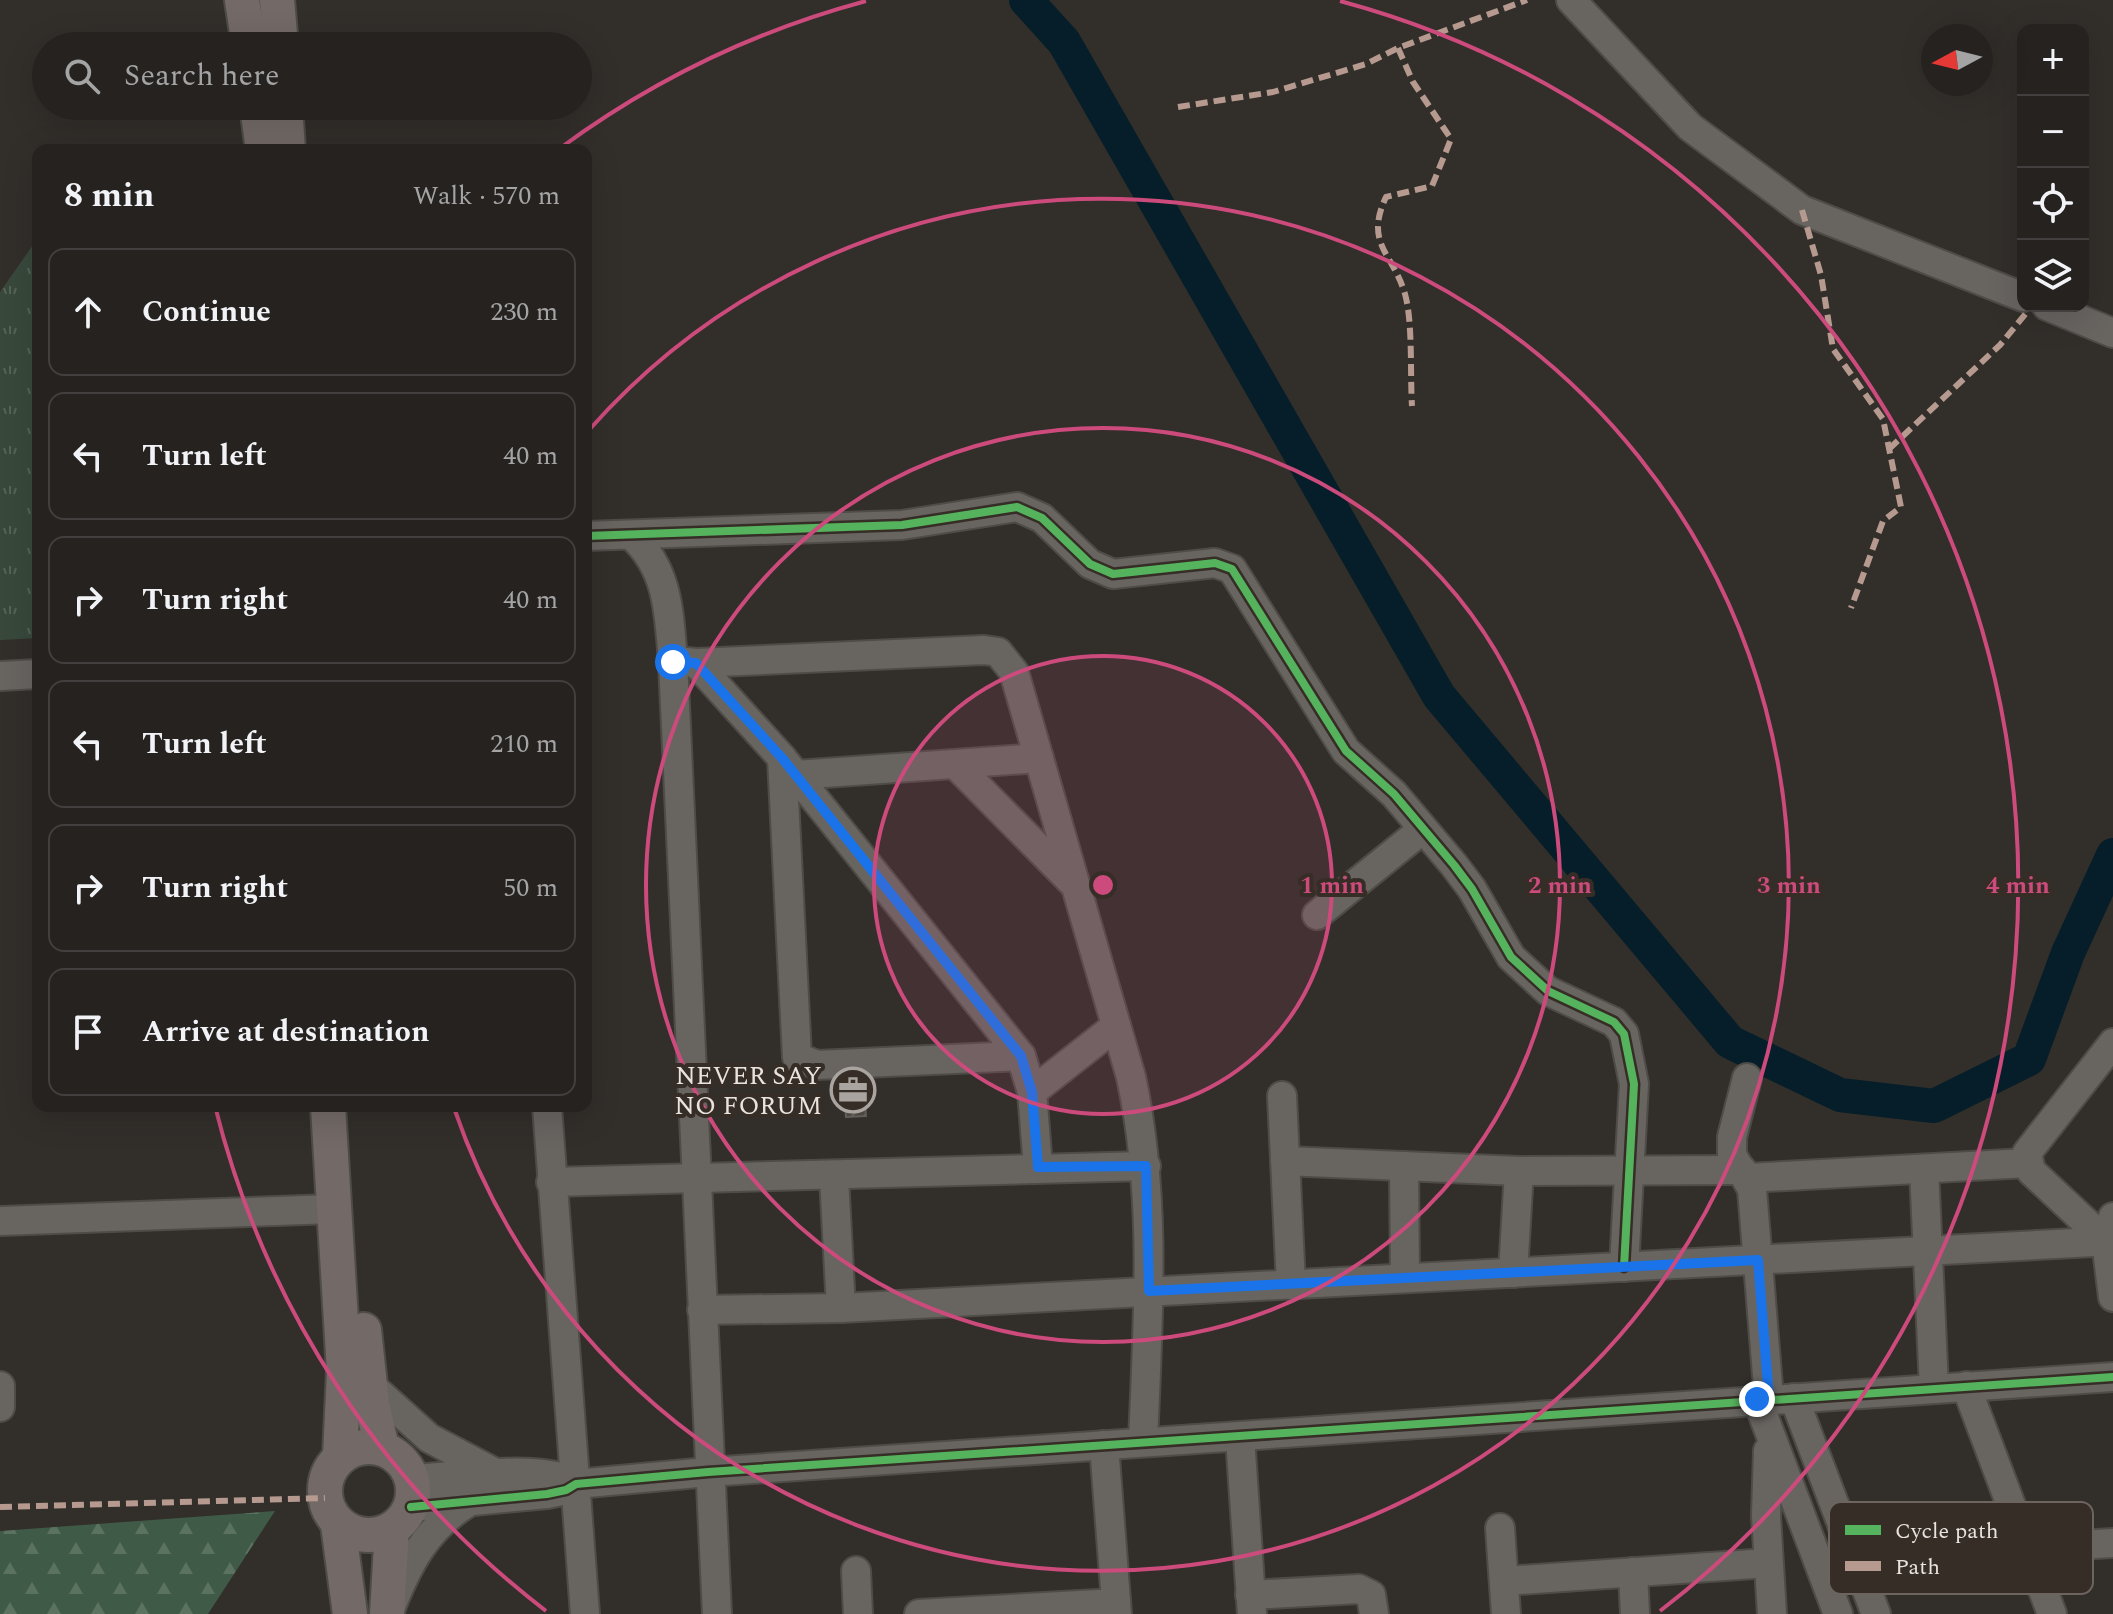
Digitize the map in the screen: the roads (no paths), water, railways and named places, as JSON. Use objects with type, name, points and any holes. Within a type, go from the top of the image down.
[{"type":"main road","points":[[242,0],[247,32]]},
{"type":"main road","points":[[277,0],[280,32]]},
{"type":"main road","points":[[259,120],[262,144]]},
{"type":"main road","points":[[286,120],[288,144]]},
{"type":"main road","points":[[328,1112],[344,1371],[340,1457]]},
{"type":"main road","points":[[349,1112],[369,1384],[382,1448]]},
{"type":"main road","points":[[350,1614],[338,1524],[325,1498],[330,1469],[340,1457],[367,1446],[382,1448],[395,1455],[405,1505],[388,1614]]},
{"type":"main road","points":[[338,1524],[364,1536],[405,1505]]},
{"type":"street","points":[[1571,0],[1690,127],[1802,210],[2017,295]]},
{"type":"street","points":[[2062,312],[2113,333]]},
{"type":"street","points":[[592,536],[902,525],[1017,507],[1042,518],[1090,564],[1113,574],[1224,563],[1243,583],[1346,751],[1394,794],[1472,889],[1511,957],[1548,991],[1614,1022],[1624,1034],[1633,1064],[1634,1084],[1624,1267]]},
{"type":"street","points":[[632,536],[647,550],[664,586],[685,662],[697,1177],[708,1472],[717,1614]]},
{"type":"street","points":[[685,662],[998,652],[1014,672],[1131,1077],[1146,1166],[1149,1291],[1143,1442]]},
{"type":"street","points":[[685,662],[789,767],[1021,1056],[1032,1092],[1038,1167]]},
{"type":"street","points":[[0,676],[32,674]]},
{"type":"street","points":[[789,767],[955,764],[1039,758]]},
{"type":"street","points":[[955,764],[1076,886]]},
{"type":"street","points":[[789,767],[797,1057],[817,1065],[1021,1056]]},
{"type":"street","points":[[1317,915],[1423,829]]},
{"type":"street","points":[[1032,1092],[1116,1026]]},
{"type":"street","points":[[2027,1163],[2032,1142],[2113,1043]]},
{"type":"street","points":[[1747,1078],[1731,1146],[1732,1155],[1752,1189],[1773,1399],[1769,1437],[1768,1563],[1772,1614]]},
{"type":"street","points":[[1282,1096],[1291,1285]]},
{"type":"street","points":[[547,1112],[585,1614]]},
{"type":"street","points":[[1285,1161],[1519,1171],[1745,1174],[2027,1163],[2111,1233],[2113,1297]]},
{"type":"street","points":[[551,1182],[697,1177],[834,1177],[1038,1167],[1146,1166]]},
{"type":"street","points":[[1404,1166],[1405,1278]]},
{"type":"street","points":[[1924,1169],[1934,1388]]},
{"type":"street","points":[[1513,1273],[1519,1171]]},
{"type":"street","points":[[834,1177],[841,1308]]},
{"type":"street","points":[[0,1221],[333,1209]]},
{"type":"street","points":[[702,1310],[841,1308],[1929,1252],[2111,1233]]},
{"type":"street","points":[[405,1505],[556,1493],[576,1484],[708,1472],[2113,1377]]},
{"type":"street","points":[[369,1384],[429,1438],[499,1475]]},
{"type":"street","points":[[0,1386],[0,1407]]},
{"type":"street","points":[[1966,1386],[2010,1502]]},
{"type":"street","points":[[1773,1399],[1829,1516]]},
{"type":"street","points":[[1240,1437],[1251,1604],[1359,1589],[1371,1595],[1374,1614]]},
{"type":"street","points":[[1769,1437],[1829,1591]]},
{"type":"street","points":[[919,1614],[1117,1608],[1104,1445]]},
{"type":"street","points":[[405,1505],[499,1475],[556,1473],[576,1484]]},
{"type":"street","points":[[388,1614],[410,1563],[430,1532],[470,1502]]},
{"type":"street","points":[[1500,1528],[1506,1614]]},
{"type":"street","points":[[2093,1544],[2113,1543]]},
{"type":"street","points":[[1505,1581],[1768,1563]]},
{"type":"street","points":[[856,1571],[858,1614]]},
{"type":"street","points":[[1633,1572],[1635,1614]]},
{"type":"street","points":[[1830,1594],[1838,1614]]},
{"type":"street","points":[[1866,1594],[1876,1614]]},
{"type":"street","points":[[2044,1594],[2052,1614]]},
{"type":"waterway","points":[[1026,0],[1064,42],[1439,696],[1730,1042],[1840,1095],[1934,1106],[2029,1059],[2068,953],[2113,855]]},
{"type":"place","name":"NEVER SAY NO FORUM","points":[[853,1090]]}]
